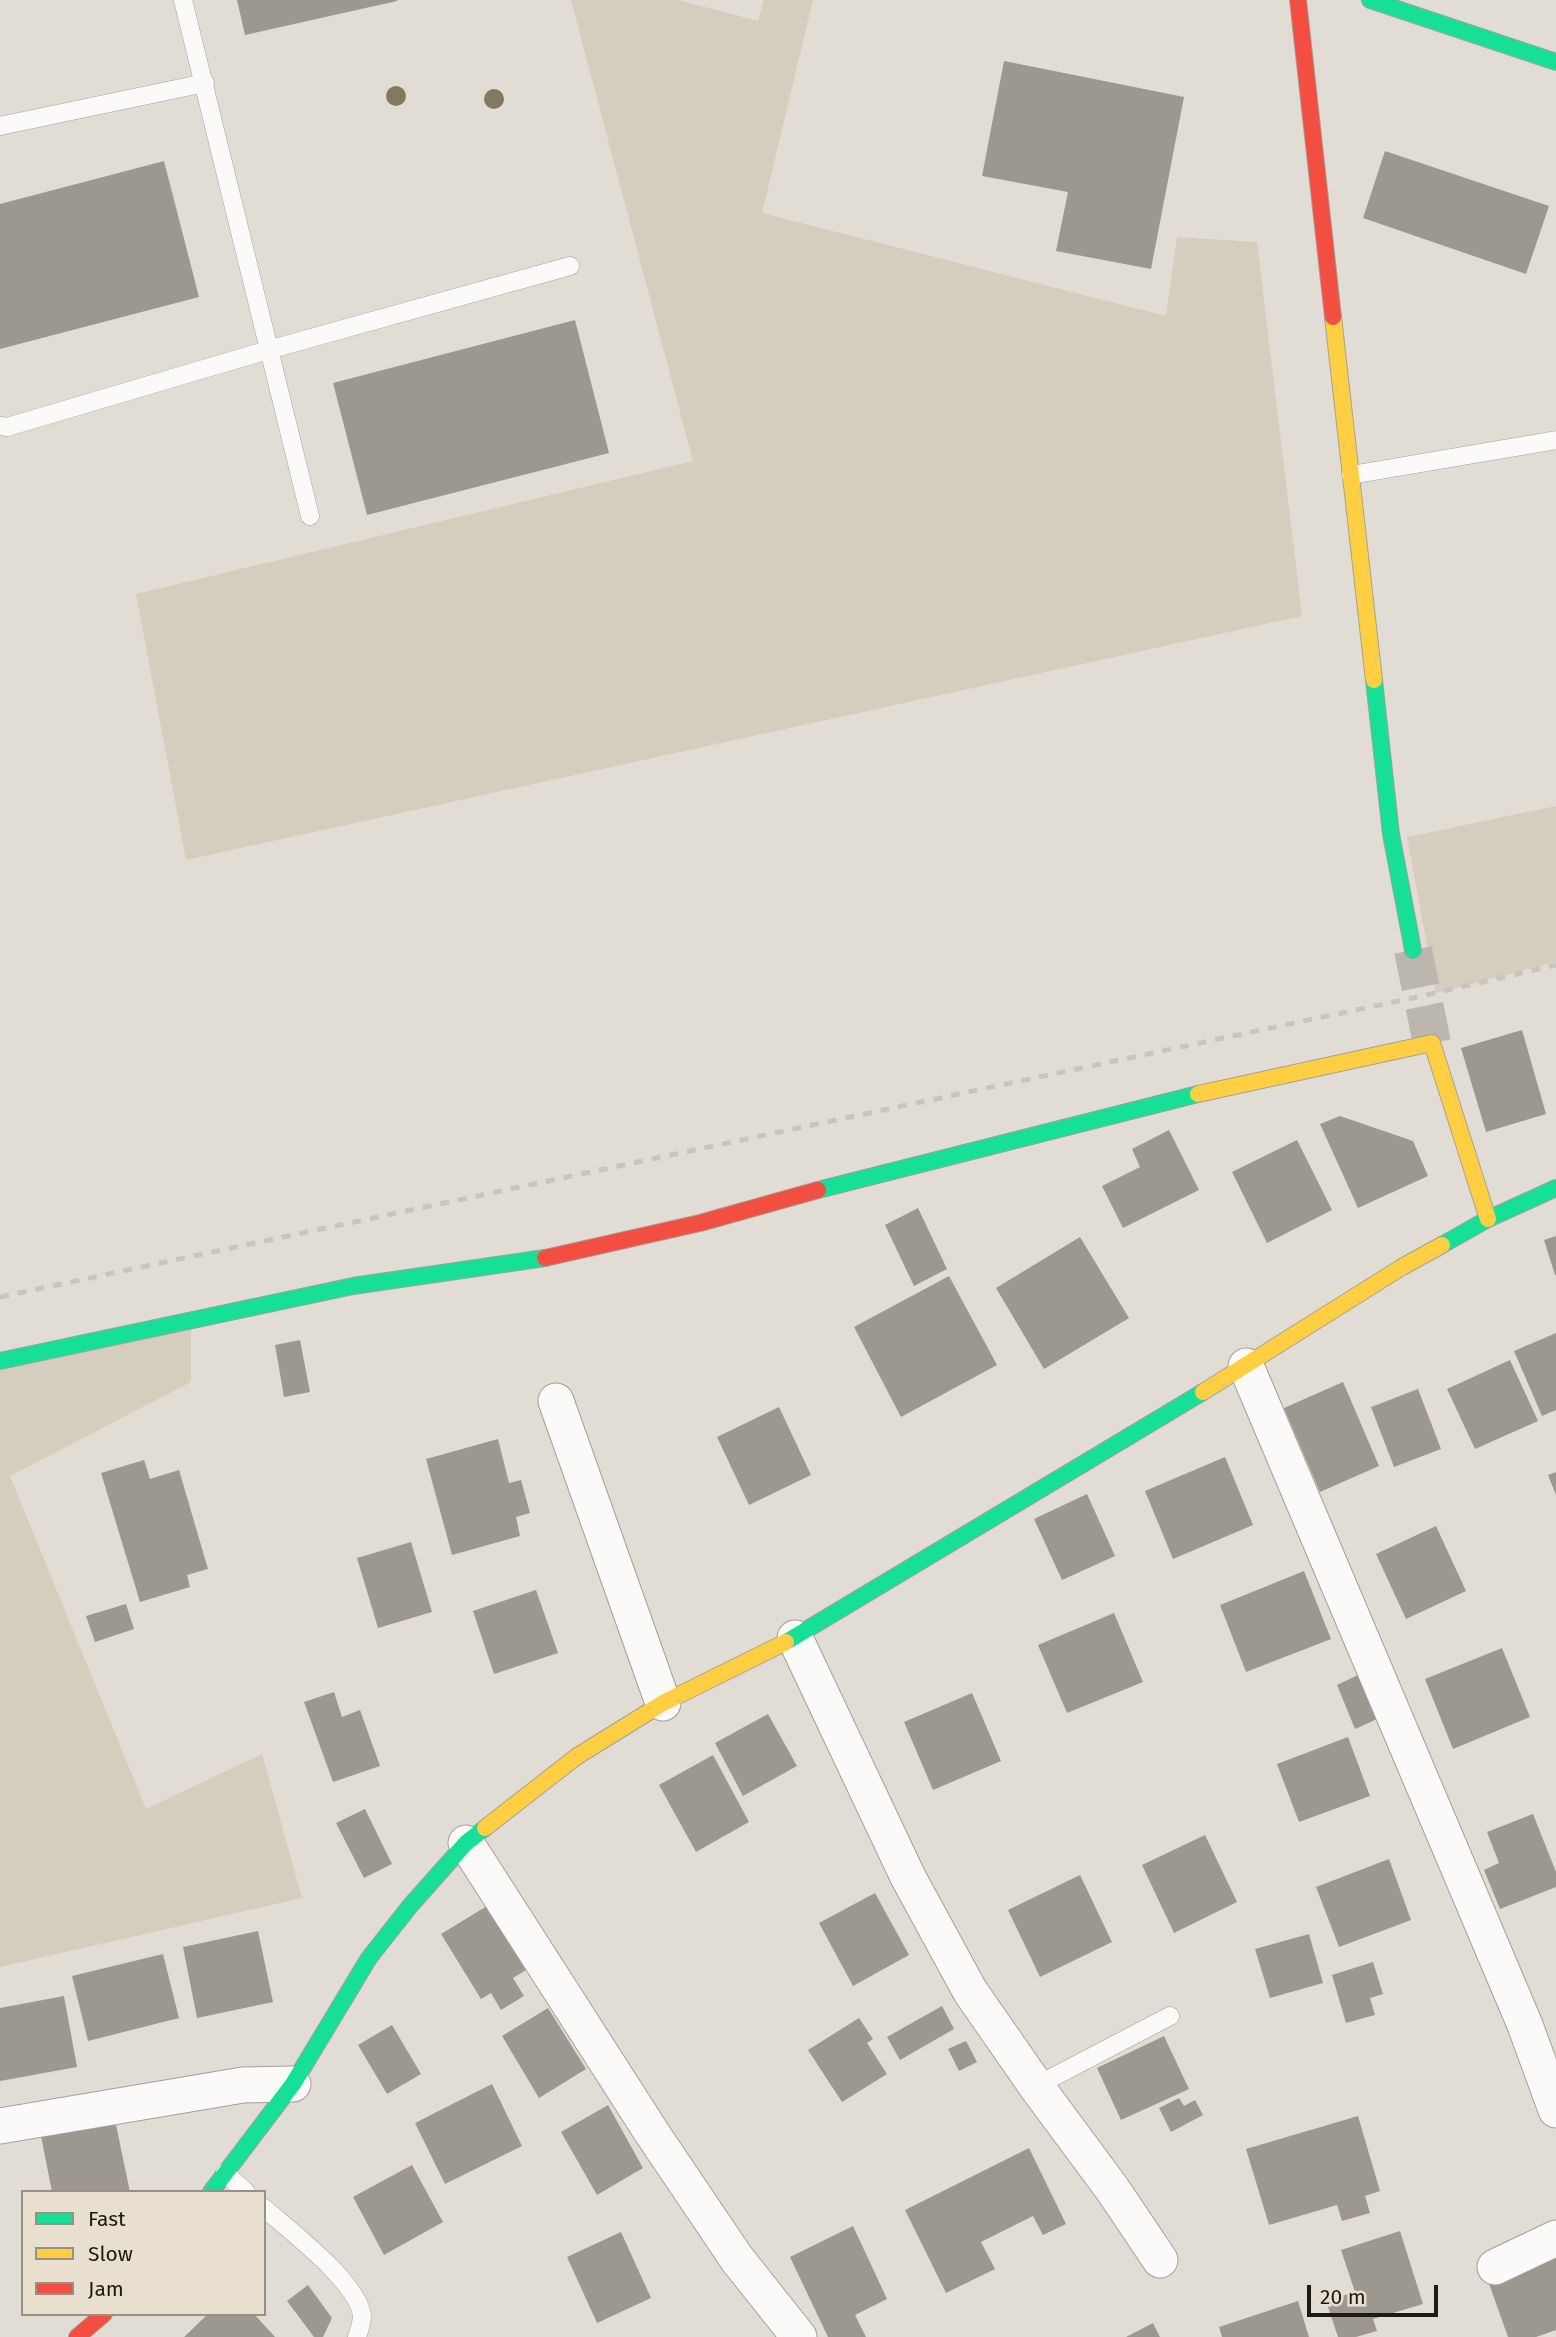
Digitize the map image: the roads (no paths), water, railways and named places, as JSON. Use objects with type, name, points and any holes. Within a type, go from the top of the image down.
[{"type":"street","points":[[1298,0],[1391,834],[1413,950]]},
{"type":"street","points":[[1370,0],[1421,8],[1556,62]]},
{"type":"street","points":[[0,1362],[353,1286],[559,1256],[700,1223],[856,1180],[1176,1100],[1432,1043],[1488,1219]]},
{"type":"street","points":[[212,2190],[293,2084],[369,1958],[410,1906],[466,1843],[576,1757],[663,1703],[795,1638],[1246,1366],[1402,1268],[1488,1219],[1556,1188]]},
{"type":"street","points":[[1246,1366],[1525,2025],[1556,2110]]},
{"type":"street","points":[[556,1401],[663,1703]]},
{"type":"street","points":[[795,1638],[908,1877],[970,1991],[1160,2260]]},
{"type":"street","points":[[466,1843],[652,2133],[737,2259],[799,2337]]},
{"type":"street","points":[[0,2126],[243,2085],[293,2084]]},
{"type":"street","points":[[1495,2267],[1556,2238]]},
{"type":"street","points":[[77,2337],[102,2316]]},
{"type":"lane","points":[[183,0],[310,516]]},
{"type":"lane","points":[[0,126],[205,83]]},
{"type":"lane","points":[[0,426],[7,427],[268,350],[570,266]]},
{"type":"lane","points":[[1351,475],[1556,440]]},
{"type":"lane","points":[[1036,2086],[1170,2016]]},
{"type":"lane","points":[[225,2173],[244,2190]]},
{"type":"lane","points":[[266,2210],[344,2280],[359,2302],[362,2318],[357,2337]]},
{"type":"tunnel","points":[[1413,950],[1432,1043]]},
{"type":"railway","points":[[0,1297],[1422,996],[1556,965]]}]
